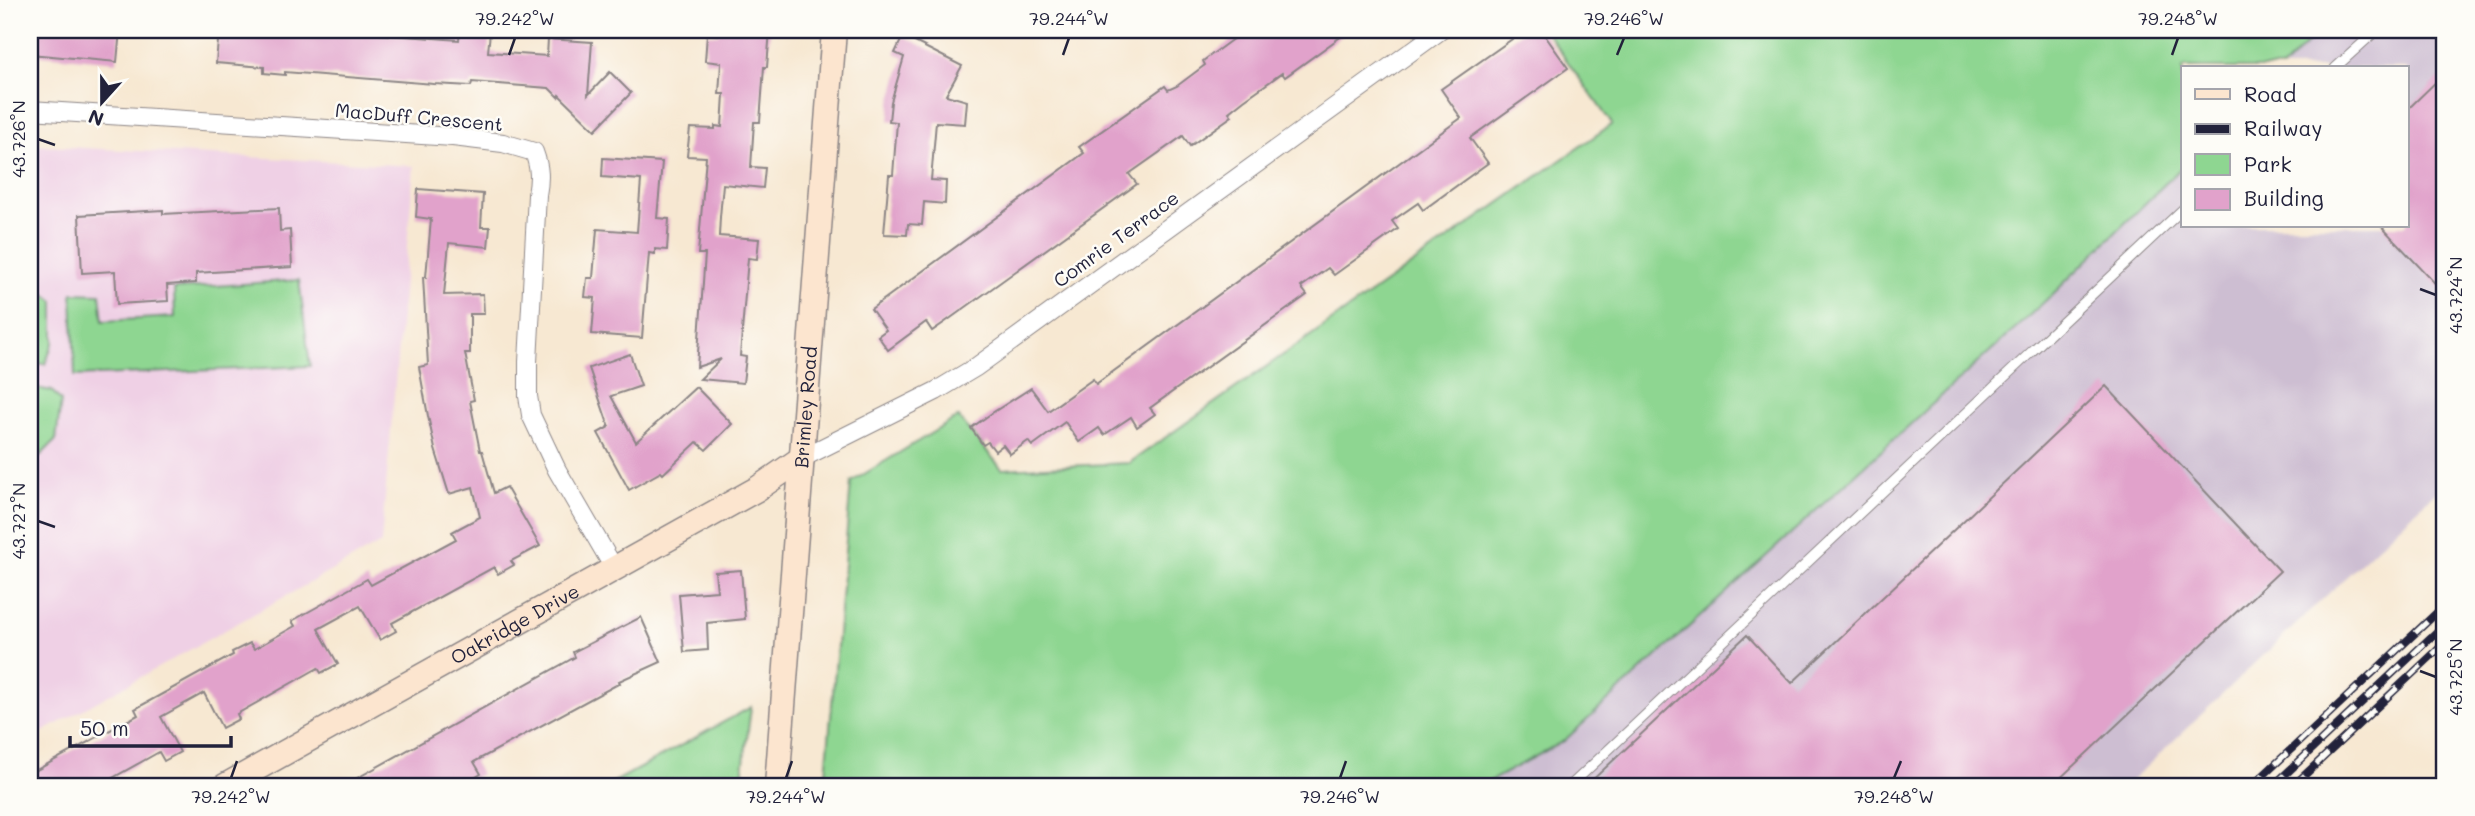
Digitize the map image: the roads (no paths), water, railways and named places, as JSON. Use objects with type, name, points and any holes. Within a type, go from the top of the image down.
[{"type":"main road","name":"Brimley Road","points":[[778,786],[834,30]]},
{"type":"main road","name":"Oakridge Drive","points":[[225,786],[757,489],[802,457]]},
{"type":"street","name":"Comrie Terrace","points":[[802,457],[936,391],[976,367],[1441,30]]},
{"type":"street","name":"MacDuff Crescent","points":[[30,110],[453,137],[503,143],[534,152],[539,165],[540,180],[528,362],[531,415],[557,471],[614,568]]},
{"type":"lane","points":[[2337,66],[2376,30]]},
{"type":"lane","points":[[1570,786],[2181,211]]},
{"type":"railway","points":[[2252,786],[2445,605]]},
{"type":"railway","points":[[2273,786],[2445,624]]},
{"type":"railway","points":[[2293,786],[2445,643]]}]
